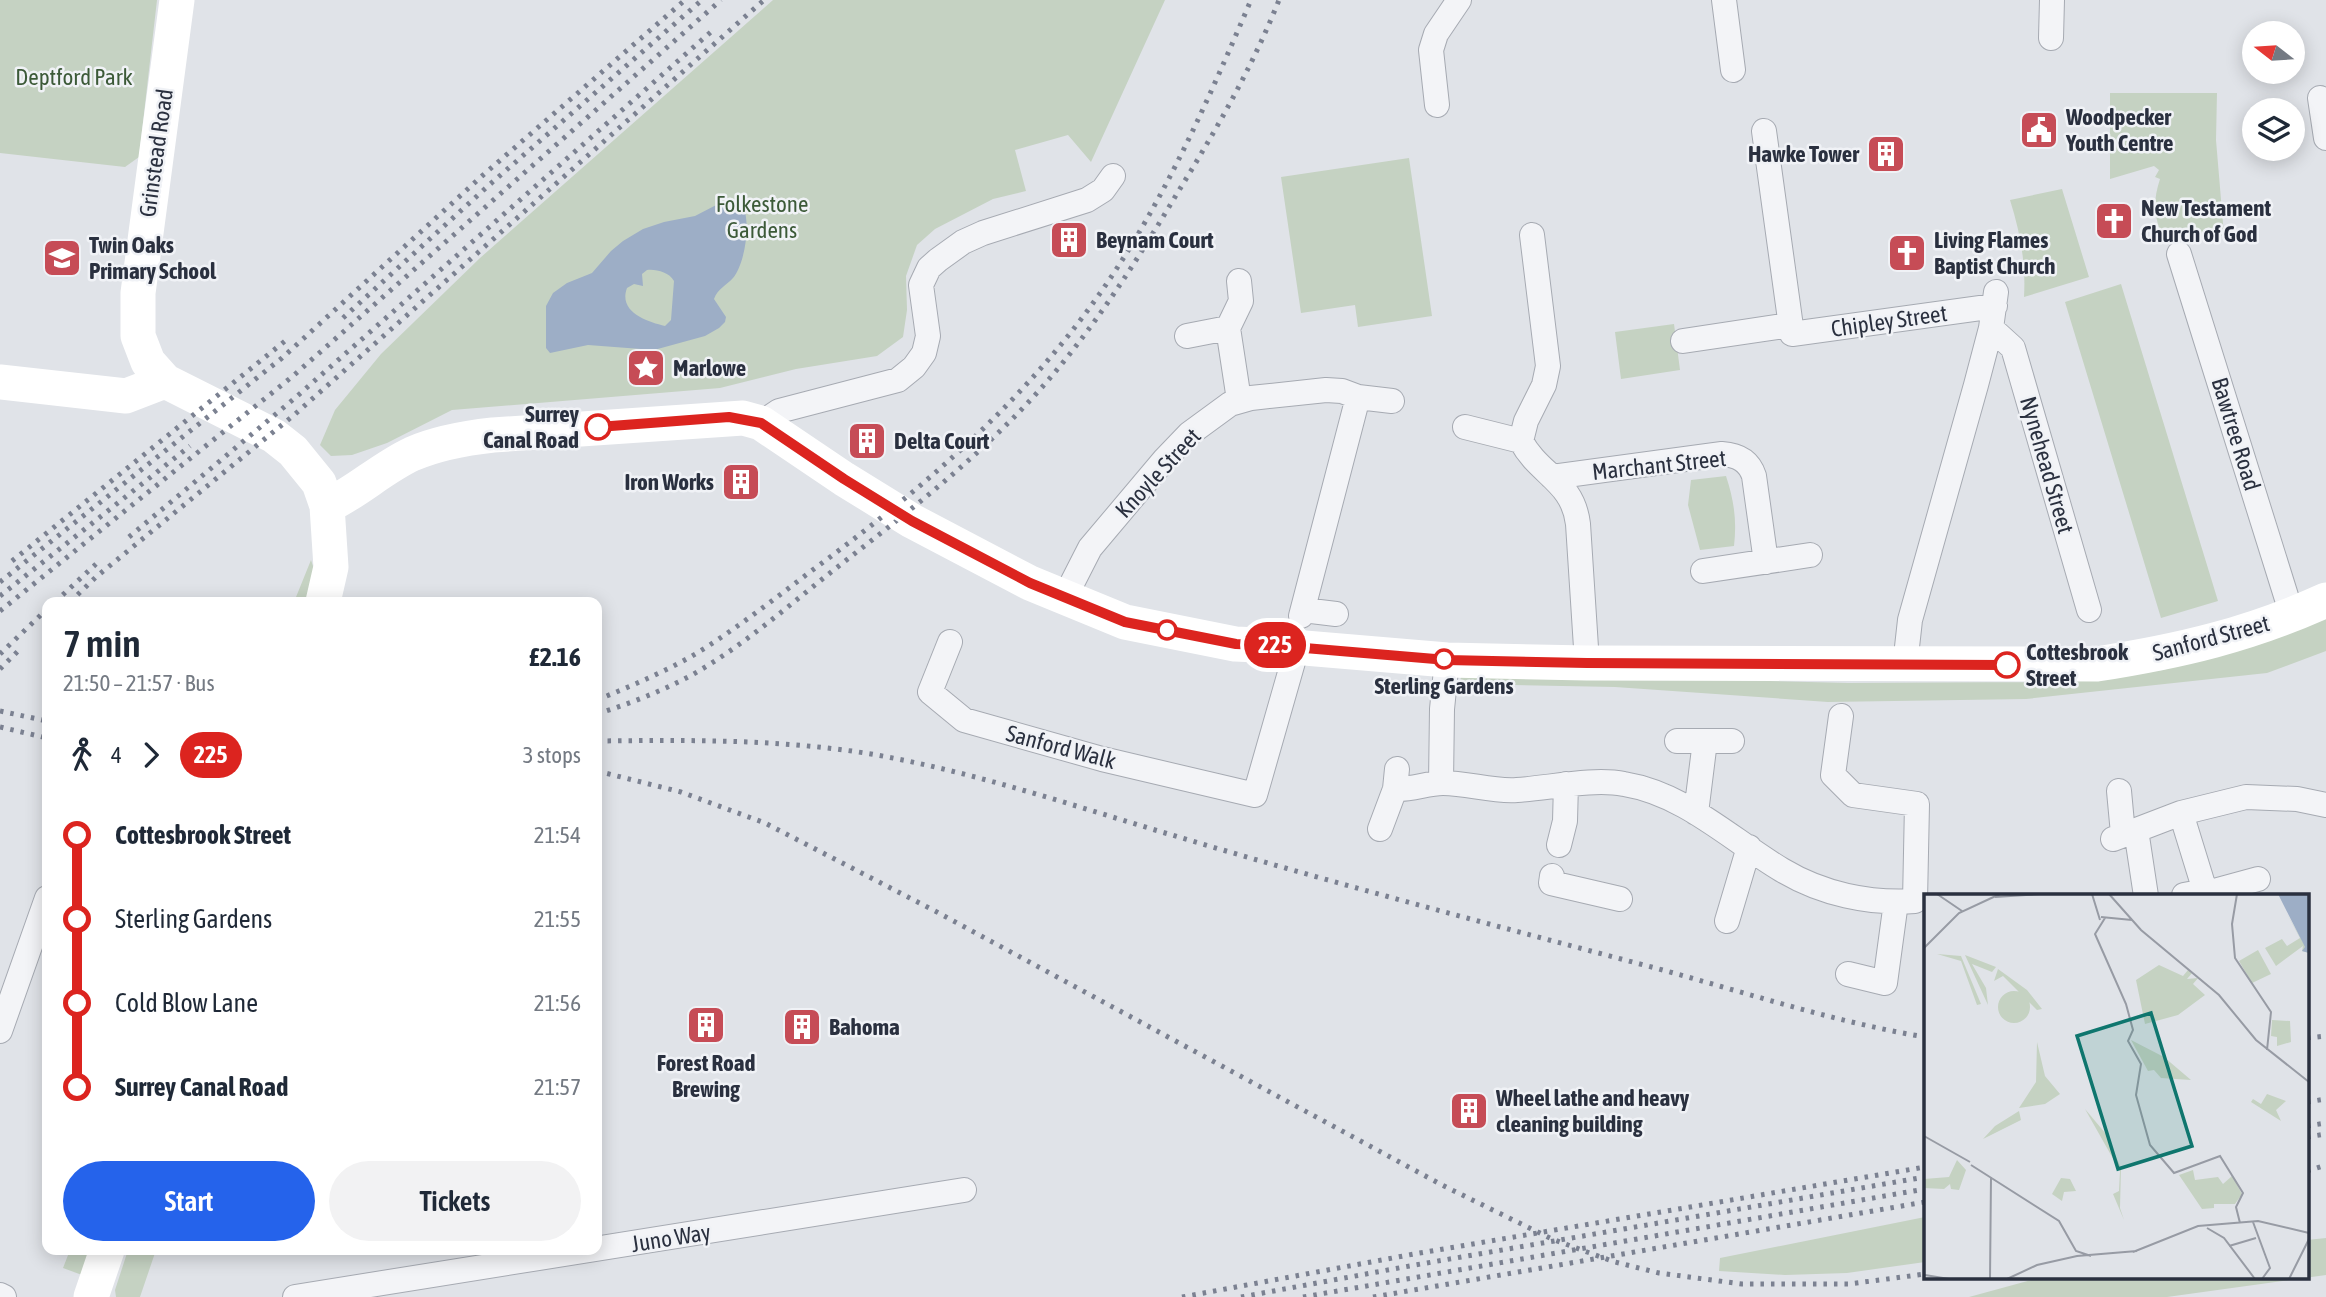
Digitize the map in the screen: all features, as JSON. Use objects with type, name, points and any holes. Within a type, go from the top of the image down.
[{"type":"main road","name":"Grinstead Road","points":[[165,381],[148,362],[138,336],[138,293],[177,0]]},
{"type":"main road","points":[[0,382],[126,396],[165,381],[274,436],[293,451],[319,484],[327,506],[331,567],[324,597]]},
{"type":"main road","points":[[327,506],[345,498],[412,454],[461,439],[729,417],[761,423]]},
{"type":"main road","name":"Sanford Street","points":[[761,423],[912,521],[1019,577],[1125,622],[1236,644],[1300,625],[1447,660],[1905,665],[2097,664],[2170,653],[2231,637],[2326,600]]},
{"type":"main road","points":[[91,1297],[105,1255]]},
{"type":"street","points":[[1437,105],[1431,50],[1436,34],[1459,0]]},
{"type":"street","points":[[1724,0],[1733,70]]},
{"type":"street","points":[[2051,38],[2052,0]]},
{"type":"street","points":[[2320,98],[2326,138]]},
{"type":"street","points":[[1764,131],[1790,325]]},
{"type":"street","points":[[761,423],[779,411],[898,380],[915,367],[924,353],[928,336],[921,285],[929,268],[963,242],[983,233],[1087,200],[1102,190],[1113,176]]},
{"type":"street","points":[[1521,441],[1526,421],[1544,385],[1548,366],[1532,235]]},
{"type":"street","name":"Bawtree Road","points":[[2179,254],[2292,615]]},
{"type":"street","points":[[1239,281],[1241,301],[1228,328],[1239,400]]},
{"type":"street","points":[[1905,665],[1910,620],[1994,309]]},
{"type":"street","name":"Chipley Street","points":[[1683,341],[1790,325],[1792,334],[1994,309]]},
{"type":"street","name":"Nynehead Street","points":[[1994,309],[2013,348],[2089,610]]},
{"type":"street","points":[[1187,336],[1228,328]]},
{"type":"street","name":"Knoyle Street","points":[[1065,597],[1090,548],[1182,439],[1239,400],[1326,390],[1392,401]]},
{"type":"street","points":[[1300,625],[1358,397]]},
{"type":"street","points":[[1465,427],[1521,441],[1567,492],[1576,509],[1587,663]]},
{"type":"street","name":"Marchant Street","points":[[1552,477],[1722,454],[1737,456],[1748,464],[1754,476],[1766,562]]},
{"type":"street","points":[[1703,571],[1810,555]]},
{"type":"street","points":[[1300,625],[1336,614]]},
{"type":"street","name":"Sanford Walk","points":[[950,642],[930,692],[964,720],[1102,759],[1255,795],[1300,625]]},
{"type":"street","points":[[1441,783],[1442,709],[1447,660]]},
{"type":"street","points":[[1841,716],[1833,775],[1853,795],[1929,802],[1915,903],[1885,983],[1848,974]]},
{"type":"street","points":[[1677,741],[1732,741]]},
{"type":"street","points":[[1696,813],[1705,741]]},
{"type":"street","points":[[1380,829],[1400,783],[1441,783],[1513,790],[1566,784],[1623,783],[1662,795],[1710,820],[1783,871],[1835,894],[1915,903]]},
{"type":"street","points":[[1559,845],[1565,821],[1566,784]]},
{"type":"street","points":[[2119,791],[2124,834],[2145,894]]},
{"type":"street","points":[[2124,834],[2181,813],[2246,797],[2297,799],[2326,805]]},
{"type":"street","points":[[2181,813],[2195,893],[2214,891],[2258,879]]},
{"type":"street","points":[[1727,921],[1749,847]]},
{"type":"street","points":[[1552,876],[1551,883],[1620,899]]},
{"type":"street","points":[[0,1031],[42,912]]},
{"type":"street","name":"Juno Way","points":[[602,1248],[964,1190]]},
{"type":"street","name":"Juno Way","points":[[295,1297],[558,1255]]},
{"type":"green space","name":"Deptford Park","points":[[0,0],[157,0],[139,157],[125,167],[0,153]]},
{"type":"green space","name":"Folkestone Gardens","points":[[773,0],[1165,0],[1091,162],[1068,135],[1015,150],[1026,191],[993,199],[935,229],[917,245],[906,276],[907,310],[903,337],[877,356],[796,369],[720,388],[452,410],[387,443],[352,455],[331,456],[320,445],[335,410],[381,354],[480,258]]},
{"type":"green space","points":[[2110,93],[2217,93],[2216,140],[2224,235],[2165,242],[2155,211],[2160,179],[2155,177],[2159,170],[2154,166],[2110,179]]},
{"type":"green space","points":[[1409,158],[1432,316],[1358,327],[1355,305],[1301,313],[1281,177]]},
{"type":"green space","points":[[2062,189],[2089,277],[2024,297],[2022,247],[2010,200]]},
{"type":"green space","points":[[2121,284],[2218,601],[2161,618],[2065,302]]},
{"type":"green space","points":[[1674,324],[1680,370],[1621,379],[1615,332]]},
{"type":"green space","points":[[1726,476],[1734,511],[1734,546],[1700,550],[1688,505],[1691,480]]},
{"type":"green space","points":[[311,560],[316,575],[309,597],[296,597]]},
{"type":"green space","points":[[2326,617],[2326,651],[2267,673],[2026,699],[1828,702],[1615,687],[1464,684],[1462,696],[1457,696],[1461,677],[1848,683],[2049,682],[2163,670]]},
{"type":"green space","points":[[1924,1217],[1924,1262],[1847,1273],[1785,1275],[1719,1271],[1720,1258]]},
{"type":"green space","points":[[2326,1238],[2326,1275],[2308,1278],[2308,1240]]},
{"type":"green space","points":[[68,1255],[89,1255],[82,1275],[63,1268]]},
{"type":"green space","points":[[126,1255],[154,1255],[140,1297],[116,1297],[115,1290]]},
{"type":"green space","points":[[2032,1280],[2290,1280],[2167,1297],[1969,1297]]},
{"type":"water","points":[[722,202],[743,207],[745,214],[747,232],[741,263],[733,278],[714,299],[726,317],[719,328],[705,336],[654,350],[588,345],[550,353],[546,348],[546,306],[553,293],[567,283],[592,273],[611,251],[643,229],[695,216]],"holes":[[[647,270],[666,273],[674,281],[671,320],[665,326],[643,319],[630,310],[627,304],[627,288],[634,284],[643,286],[642,274]]]},
{"type":"railway","points":[[0,582],[282,358],[482,176],[685,0]]},
{"type":"railway","points":[[343,318],[488,186],[702,0]]},
{"type":"railway","points":[[0,611],[293,376],[721,0]]},
{"type":"railway","points":[[75,597],[294,415],[764,0]]},
{"type":"railway","points":[[602,698],[685,660],[758,611],[903,500],[1020,392],[1088,310],[1139,233],[1191,135],[1251,0]]},
{"type":"railway","points":[[602,712],[679,682],[746,639],[930,493],[976,454],[1020,411],[1086,333],[1143,250],[1233,98],[1279,0]]},
{"type":"railway","points":[[129,537],[295,398],[713,30]]},
{"type":"railway","points":[[12,561],[290,337]]},
{"type":"railway","points":[[0,596],[190,446]]},
{"type":"railway","points":[[60,597],[96,564]]},
{"type":"railway","points":[[0,654],[42,614]]},
{"type":"railway","points":[[0,669],[19,650]]},
{"type":"railway","points":[[0,711],[42,720]]},
{"type":"railway","points":[[0,727],[42,737]]},
{"type":"railway","points":[[602,741],[769,743],[871,754],[950,770],[1420,905],[1791,1006],[1924,1037]]},
{"type":"railway","points":[[602,772],[681,792],[765,823],[935,911],[1442,1185],[1552,1239],[1615,1262],[1659,1273],[1742,1284],[1849,1284],[1924,1274]]},
{"type":"railway","points":[[2308,1038],[2326,1036]]},
{"type":"railway","points":[[2308,1102],[2326,1099]]},
{"type":"railway","points":[[2308,1126],[2326,1123]]},
{"type":"railway","points":[[2308,1137],[2326,1134]]},
{"type":"railway","points":[[2308,1171],[2326,1165]]},
{"type":"railway","points":[[1182,1297],[1414,1254],[1924,1167]]},
{"type":"railway","points":[[1241,1297],[1924,1177]]},
{"type":"railway","points":[[1303,1297],[1924,1189]]},
{"type":"railway","points":[[1373,1297],[1924,1202]]},
{"type":"bus line","name":"225","points":[[598,427],[729,417],[761,423],[912,521],[1030,583],[1125,622],[1236,644],[1447,660],[2007,665]]},
{"type":"place","name":"Woodpecker Youth Centre","points":[[2039,130]]},
{"type":"place","name":"Hawke Tower","points":[[1886,154]]},
{"type":"place","name":"New Testament Church of God","points":[[2114,221]]},
{"type":"place","name":"Beynam Court","points":[[1069,240]]},
{"type":"place","name":"Living Flames Baptist Church","points":[[1907,253]]},
{"type":"place","name":"Twin Oaks Primary School","points":[[62,258]]},
{"type":"place","name":"Marlowe","points":[[646,368]]},
{"type":"place","name":"Surrey Canal Road","points":[[598,427]]},
{"type":"place","name":"Delta Court","points":[[867,441]]},
{"type":"place","name":"Iron Works","points":[[741,482]]},
{"type":"place","name":"Sterling Gardens","points":[[1444,659]]},
{"type":"place","name":"Cottesbrook Street","points":[[2007,665]]},
{"type":"place","name":"Forest Road Brewing","points":[[706,1025]]},
{"type":"place","name":"Bahoma","points":[[802,1027]]},
{"type":"place","name":"Wheel lathe and heavy cleaning building","points":[[1469,1111]]}]
